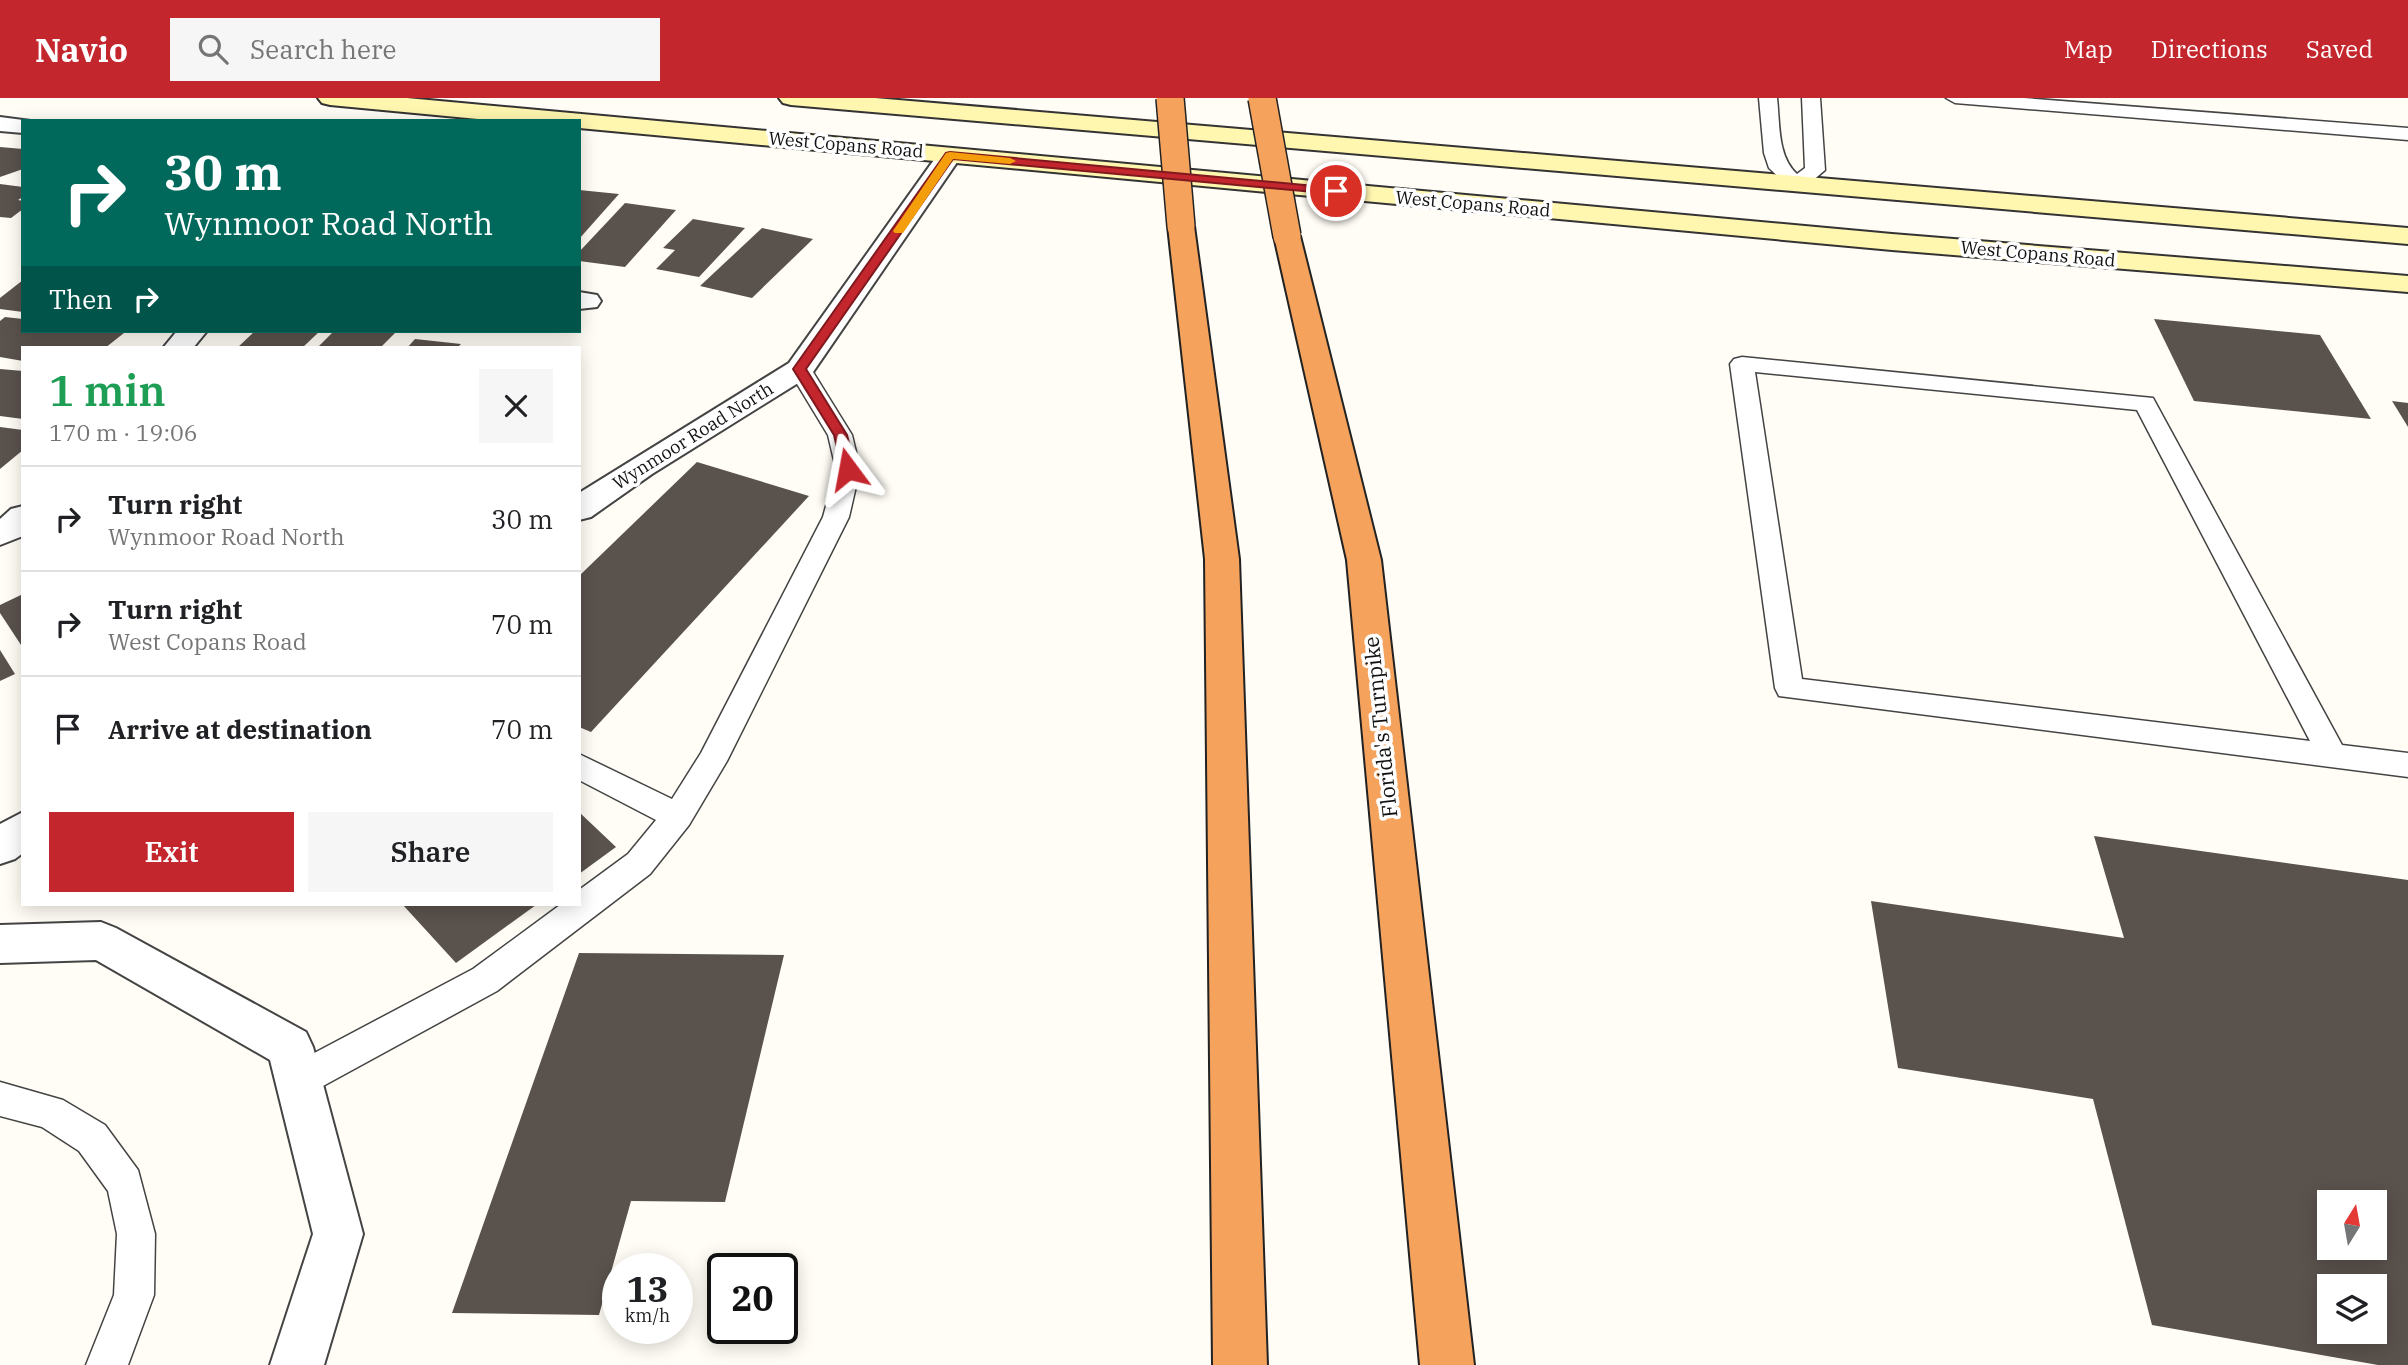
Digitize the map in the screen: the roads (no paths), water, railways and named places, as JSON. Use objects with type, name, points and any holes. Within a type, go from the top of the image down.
[{"type":"highway","points":[[1170,98],[1181,226],[1222,559],[1240,1365]]},
{"type":"highway","name":"Florida's Turnpike","points":[[1262,98],[1287,236],[1364,560],[1447,1365]]},
{"type":"main road","name":"West Copans Road","points":[[330,98],[558,119]]},
{"type":"main road","name":"West Copans Road","points":[[791,98],[2247,220],[2408,236]]},
{"type":"main road","name":"West Copans Road","points":[[581,121],[1892,243],[2408,284]]},
{"type":"main road","points":[[950,155],[1062,150],[1603,194],[1761,199],[1797,184]]},
{"type":"main road","points":[[1892,243],[1892,233],[1904,222],[1930,214],[2149,231],[2247,220]]},
{"type":"street","points":[[0,124],[21,126]]},
{"type":"street","name":"Wynmoor Road North","points":[[581,508],[641,467],[800,369],[950,155]]},
{"type":"street","points":[[0,533],[21,519]]},
{"type":"street","points":[[0,847],[21,831]]},
{"type":"street","points":[[0,944],[101,941],[290,1047],[338,1234],[297,1365]]},
{"type":"lane","points":[[1768,98],[1774,153],[1779,168],[1797,184],[1815,170],[1811,98]]},
{"type":"lane","points":[[1955,98],[2408,134]]},
{"type":"lane","points":[[2332,754],[2145,403],[1741,364],[1789,688],[2408,765]]},
{"type":"lane","points":[[299,1080],[485,979],[639,864],[678,816],[712,761],[836,517],[848,469],[840,435],[800,369]]},
{"type":"lane","points":[[581,767],[678,816]]},
{"type":"lane","points":[[0,1099],[50,1112],[92,1138],[125,1183],[136,1234],[134,1295],[107,1365]]}]
